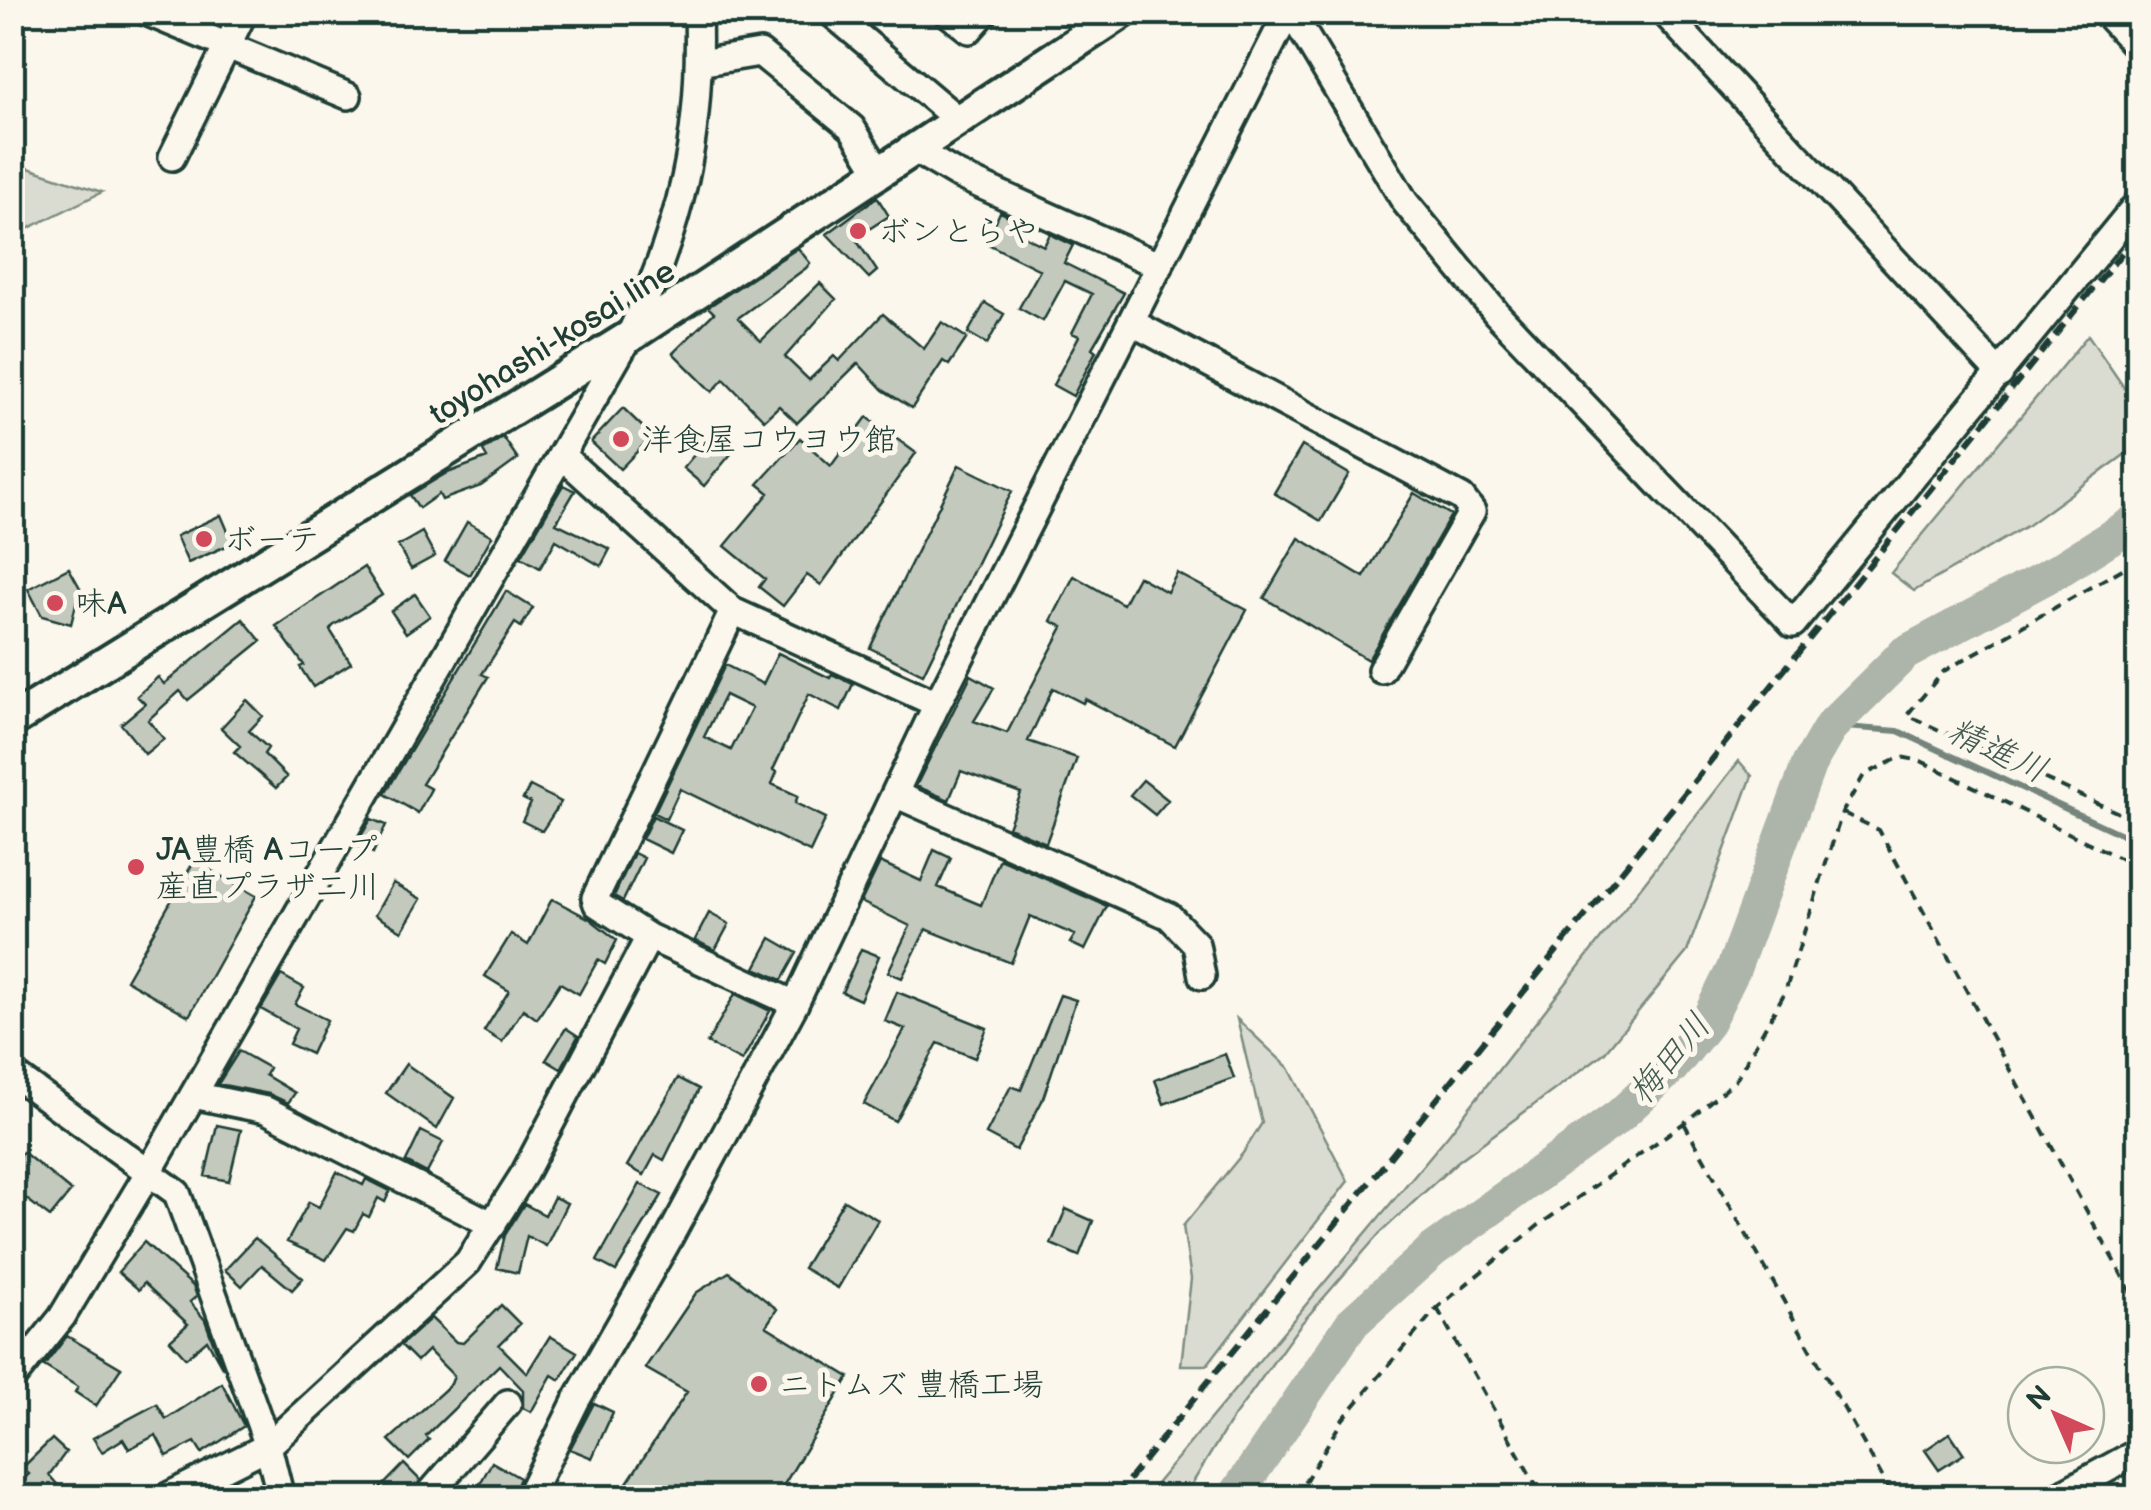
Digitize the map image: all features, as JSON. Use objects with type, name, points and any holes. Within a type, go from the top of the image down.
[{"type":"main road","name":"toyohashi-kosai line","points":[[12,721],[630,337],[956,119],[1082,24],[1123,12]]},
{"type":"street","points":[[146,12],[348,96]]},
{"type":"street","points":[[172,157],[244,12]]},
{"type":"street","points":[[12,1379],[62,1317],[150,1170],[630,337],[682,205],[699,63],[698,12]]},
{"type":"street","points":[[830,12],[956,119]]},
{"type":"street","points":[[946,12],[969,30],[984,12]]},
{"type":"street","points":[[528,1498],[576,1400],[666,1244],[795,1004],[937,704],[1289,12]]},
{"type":"street","points":[[1289,12],[1405,202],[1497,314],[1793,624],[2138,203]]},
{"type":"street","points":[[1664,12],[2000,374]]},
{"type":"street","points":[[2105,12],[2138,48]]},
{"type":"street","points":[[699,63],[760,52],[852,128],[878,170]]},
{"type":"street","points":[[912,148],[956,174],[1160,266]]},
{"type":"street","points":[[1134,323],[1462,498],[1472,511],[1381,670]]},
{"type":"street","points":[[561,455],[733,611],[937,704]]},
{"type":"street","points":[[733,611],[596,898],[597,904],[650,937],[795,1004]]},
{"type":"street","points":[[896,794],[1169,916],[1196,944],[1202,976]]},
{"type":"street","points":[[164,1498],[268,1446],[468,1262],[493,1225],[650,937]]},
{"type":"street","points":[[12,1074],[178,1193],[268,1446],[281,1498]]},
{"type":"street","points":[[193,1094],[266,1110],[493,1225]]},
{"type":"street","points":[[426,1498],[508,1403]]},
{"type":"street","points":[[2054,1498],[2138,1452]]},
{"type":"path","points":[[2138,560],[1944,671],[1907,714],[2138,822]]},
{"type":"path","points":[[1294,1498],[1343,1419],[1438,1308],[1539,1225],[1684,1124],[1736,1081],[1786,992],[1842,813],[1864,775],[1901,758],[1911,759],[2138,868]]},
{"type":"path","points":[[1842,813],[1879,830],[2138,1304]]},
{"type":"path","points":[[1684,1124],[1894,1498]]},
{"type":"path","points":[[1438,1308],[1543,1498]]},
{"type":"shaded area","points":[[13,163],[102,192],[13,236]]},
{"type":"shaded area","points":[[2088,335],[2138,408],[2138,445],[2028,525],[1914,591],[1891,573]]},
{"type":"shaded area","points":[[1739,761],[1752,776],[1687,952],[1604,1053],[1457,1162],[1380,1233],[1300,1325],[1228,1425],[1184,1497],[1145,1497],[1448,1135]]},
{"type":"shaded area","points":[[1237,1019],[1289,1068],[1348,1181],[1207,1365],[1181,1365],[1191,1279],[1183,1226],[1243,1153],[1262,1123]]},
{"type":"building","points":[[877,197],[889,216],[855,238],[877,271],[869,278],[827,234]]},
{"type":"building","points":[[1000,212],[1017,219],[1012,230],[1044,246],[1050,234],[1073,245],[1064,263],[1124,293],[1092,348],[1096,351],[1073,396],[1053,385],[1079,336],[1072,333],[1092,294],[1065,281],[1043,321],[1019,308],[1040,270],[986,243]]},
{"type":"building","points":[[798,248],[810,263],[806,268],[738,318],[761,341],[820,283],[836,299],[785,357],[809,380],[834,356],[839,361],[883,314],[924,349],[942,322],[967,338],[949,365],[943,361],[912,408],[883,390],[858,363],[797,423],[779,406],[764,420],[724,379],[712,392],[673,353],[714,313],[708,307]]},
{"type":"building","points":[[985,303],[1004,314],[987,344],[968,333]]},
{"type":"building","name":"洋食屋コウヨウ館","points":[[623,408],[652,436],[620,469],[591,442]]},
{"type":"building","points":[[867,417],[916,453],[821,585],[807,575],[783,606],[759,587],[765,579],[725,546],[769,493],[758,484],[800,438],[831,466]]},
{"type":"building","points":[[710,436],[731,454],[704,486],[683,468]]},
{"type":"building","points":[[503,437],[518,459],[481,486],[442,500],[439,494],[419,508],[410,495],[445,474],[487,458],[483,451]]},
{"type":"building","points":[[1302,446],[1349,474],[1321,521],[1274,493]]},
{"type":"building","points":[[959,465],[1012,491],[923,674],[870,648]]},
{"type":"building","points":[[563,485],[575,491],[556,523],[610,549],[601,566],[556,540],[540,568],[521,557]]},
{"type":"building","points":[[1414,493],[1451,515],[1368,660],[1264,598],[1299,538],[1364,577]]},
{"type":"building","name":"ボーテ","points":[[221,515],[233,543],[188,563],[176,536]]},
{"type":"building","points":[[467,522],[492,536],[470,575],[445,561]]},
{"type":"building","points":[[422,532],[435,556],[411,569],[398,546]]},
{"type":"building","points":[[364,567],[382,595],[330,630],[351,663],[313,687],[300,667],[304,665],[276,626]]},
{"type":"building","name":"味A","points":[[69,568],[80,588],[71,624],[42,616],[28,589]]},
{"type":"building","points":[[1177,573],[1247,610],[1175,746],[1085,699],[1083,703],[1053,688],[1028,741],[1077,758],[1046,843],[1008,827],[1021,793],[961,771],[949,800],[916,786],[971,675],[994,688],[974,721],[1007,733],[1063,627],[1051,621],[1074,576],[1123,604],[1138,576],[1167,592]]},
{"type":"building","points":[[506,591],[533,608],[521,627],[515,623],[482,674],[488,677],[422,784],[431,789],[418,813],[385,794]]},
{"type":"building","points":[[415,594],[430,616],[406,633],[391,611]]},
{"type":"building","points":[[243,619],[261,641],[188,700],[180,691],[148,720],[164,739],[145,754],[121,724],[145,704],[137,696],[158,677],[164,684]]},
{"type":"building","points":[[778,653],[830,678],[832,674],[853,684],[841,710],[809,694],[773,770],[777,772],[772,784],[798,796],[795,803],[826,818],[810,852],[680,789],[666,819],[654,813],[725,665],[763,684]],"holes":[[[725,695],[752,708],[731,750],[704,737]]]},
{"type":"building","points":[[247,700],[263,716],[249,731],[268,748],[264,754],[287,777],[276,788],[234,752],[240,746],[221,728]]},
{"type":"building","points":[[1143,780],[1168,800],[1155,815],[1130,795]]},
{"type":"building","points":[[530,786],[561,802],[542,831],[522,821],[531,803],[523,799]]},
{"type":"building","points":[[653,816],[682,830],[671,853],[642,839]]},
{"type":"building","points":[[371,819],[386,825],[373,853],[356,845]]},
{"type":"building","points":[[934,850],[951,858],[938,887],[981,905],[1000,859],[1107,906],[1085,950],[1070,943],[1075,935],[1030,916],[1011,963],[926,929],[902,978],[888,972],[910,926],[861,902],[880,862],[921,881]]},
{"type":"building","points":[[634,853],[644,858],[623,901],[614,896]]},
{"type":"building","points":[[194,861],[256,896],[189,1016],[126,980]]},
{"type":"building","points":[[393,883],[421,899],[402,931],[375,915]]},
{"type":"building","points":[[552,899],[590,919],[617,940],[605,964],[598,960],[579,994],[560,983],[537,1019],[523,1009],[502,1042],[484,1031],[509,991],[485,976],[511,934],[528,945]]},
{"type":"building","points":[[709,913],[729,924],[715,950],[695,940]]},
{"type":"building","points":[[771,938],[797,953],[782,980],[755,968]]},
{"type":"building","points":[[861,949],[879,956],[860,1000],[842,992]]},
{"type":"building","points":[[281,975],[304,988],[295,1004],[327,1020],[311,1054],[289,1044],[296,1029],[261,1009]]},
{"type":"building","points":[[897,992],[987,1028],[975,1058],[938,1043],[895,1121],[864,1104],[905,1029],[885,1021]]},
{"type":"building","points":[[735,994],[770,1011],[742,1061],[707,1043]]},
{"type":"building","points":[[1060,995],[1076,1000],[1042,1101],[1016,1150],[986,1134],[1011,1086],[1021,1090]]},
{"type":"building","points":[[566,1028],[578,1036],[561,1069],[546,1060]]},
{"type":"building","points":[[239,1051],[269,1068],[265,1075],[295,1093],[288,1103],[269,1094],[218,1084]]},
{"type":"building","points":[[1225,1054],[1234,1078],[1164,1104],[1155,1080]]},
{"type":"building","points":[[406,1064],[454,1098],[437,1129],[386,1093]]},
{"type":"building","points":[[678,1078],[699,1089],[664,1160],[655,1155],[644,1175],[627,1166]]},
{"type":"building","points":[[217,1125],[241,1130],[229,1181],[205,1176]]},
{"type":"building","points":[[421,1131],[443,1142],[427,1173],[406,1162]]},
{"type":"building","points":[[23,1152],[71,1191],[50,1217],[12,1188],[12,1162]]},
{"type":"building","points":[[337,1172],[363,1185],[366,1179],[390,1191],[385,1202],[378,1198],[369,1217],[363,1214],[354,1231],[347,1228],[326,1260],[287,1242],[309,1202],[319,1207]]},
{"type":"building","points":[[640,1184],[662,1195],[616,1271],[597,1261]]},
{"type":"building","points":[[554,1197],[567,1203],[546,1246],[527,1236],[518,1273],[497,1268],[505,1235],[524,1204],[545,1215]]},
{"type":"building","points":[[844,1200],[878,1220],[838,1288],[803,1268]]},
{"type":"building","points":[[1066,1209],[1093,1221],[1079,1256],[1051,1244]]},
{"type":"building","points":[[255,1238],[303,1278],[292,1290],[262,1265],[242,1286],[225,1270]]},
{"type":"building","points":[[144,1242],[193,1286],[197,1296],[190,1302],[205,1320],[223,1369],[207,1340],[186,1358],[170,1340],[188,1324],[144,1283],[139,1290],[118,1272]]},
{"type":"building","name":"ニトムズ 豊橋工場","points":[[729,1272],[777,1309],[766,1326],[849,1377],[776,1498],[617,1498],[687,1392],[645,1368],[696,1293]]},
{"type":"building","points":[[501,1305],[520,1324],[499,1345],[527,1373],[550,1336],[577,1352],[560,1380],[552,1375],[531,1412],[523,1408],[523,1390],[499,1365],[426,1436],[429,1440],[409,1460],[389,1440],[451,1384],[454,1376],[428,1350],[417,1361],[401,1345],[431,1318],[456,1342],[463,1343]]},
{"type":"building","points":[[67,1336],[121,1368],[96,1406],[75,1392],[78,1387],[44,1366]]},
{"type":"building","points":[[222,1383],[244,1426],[202,1453],[195,1442],[167,1456],[156,1435],[129,1449],[123,1439],[102,1452],[93,1438],[157,1404],[166,1419]]},
{"type":"building","points":[[594,1403],[613,1412],[592,1458],[570,1449]]},
{"type":"building","points":[[1950,1433],[1964,1454],[1939,1470],[1925,1450]]},
{"type":"building","points":[[52,1439],[66,1452],[49,1475],[69,1498],[46,1498],[38,1488],[28,1498],[12,1498],[12,1490],[29,1474],[22,1468]]},
{"type":"building","points":[[492,1462],[520,1478],[512,1498],[489,1498],[476,1491]]},
{"type":"building","points":[[404,1464],[420,1480],[410,1498],[371,1498]]},
{"type":"waterway","name":"梅田川","points":[[1234,1498],[1353,1322],[1433,1250],[1619,1116],[1671,1068],[1706,1024],[1733,970],[1809,764],[1831,726],[1905,653],[2059,570],[2138,520]]},
{"type":"waterway","name":"精進川","points":[[1831,726],[1898,731],[2138,842]]},
{"type":"railway","points":[[1114,1498],[2138,233]]},
{"type":"place","name":"ボンとらや","points":[[858,231]]},
{"type":"place","name":"洋食屋コウヨウ館","points":[[621,439]]},
{"type":"place","name":"ボーテ","points":[[204,539]]},
{"type":"place","name":"味A","points":[[55,603]]},
{"type":"place","name":"JA豊橋 Aコープ 産直プラザ二川","points":[[136,867]]},
{"type":"place","name":"ニトムズ 豊橋工場","points":[[759,1384]]}]
